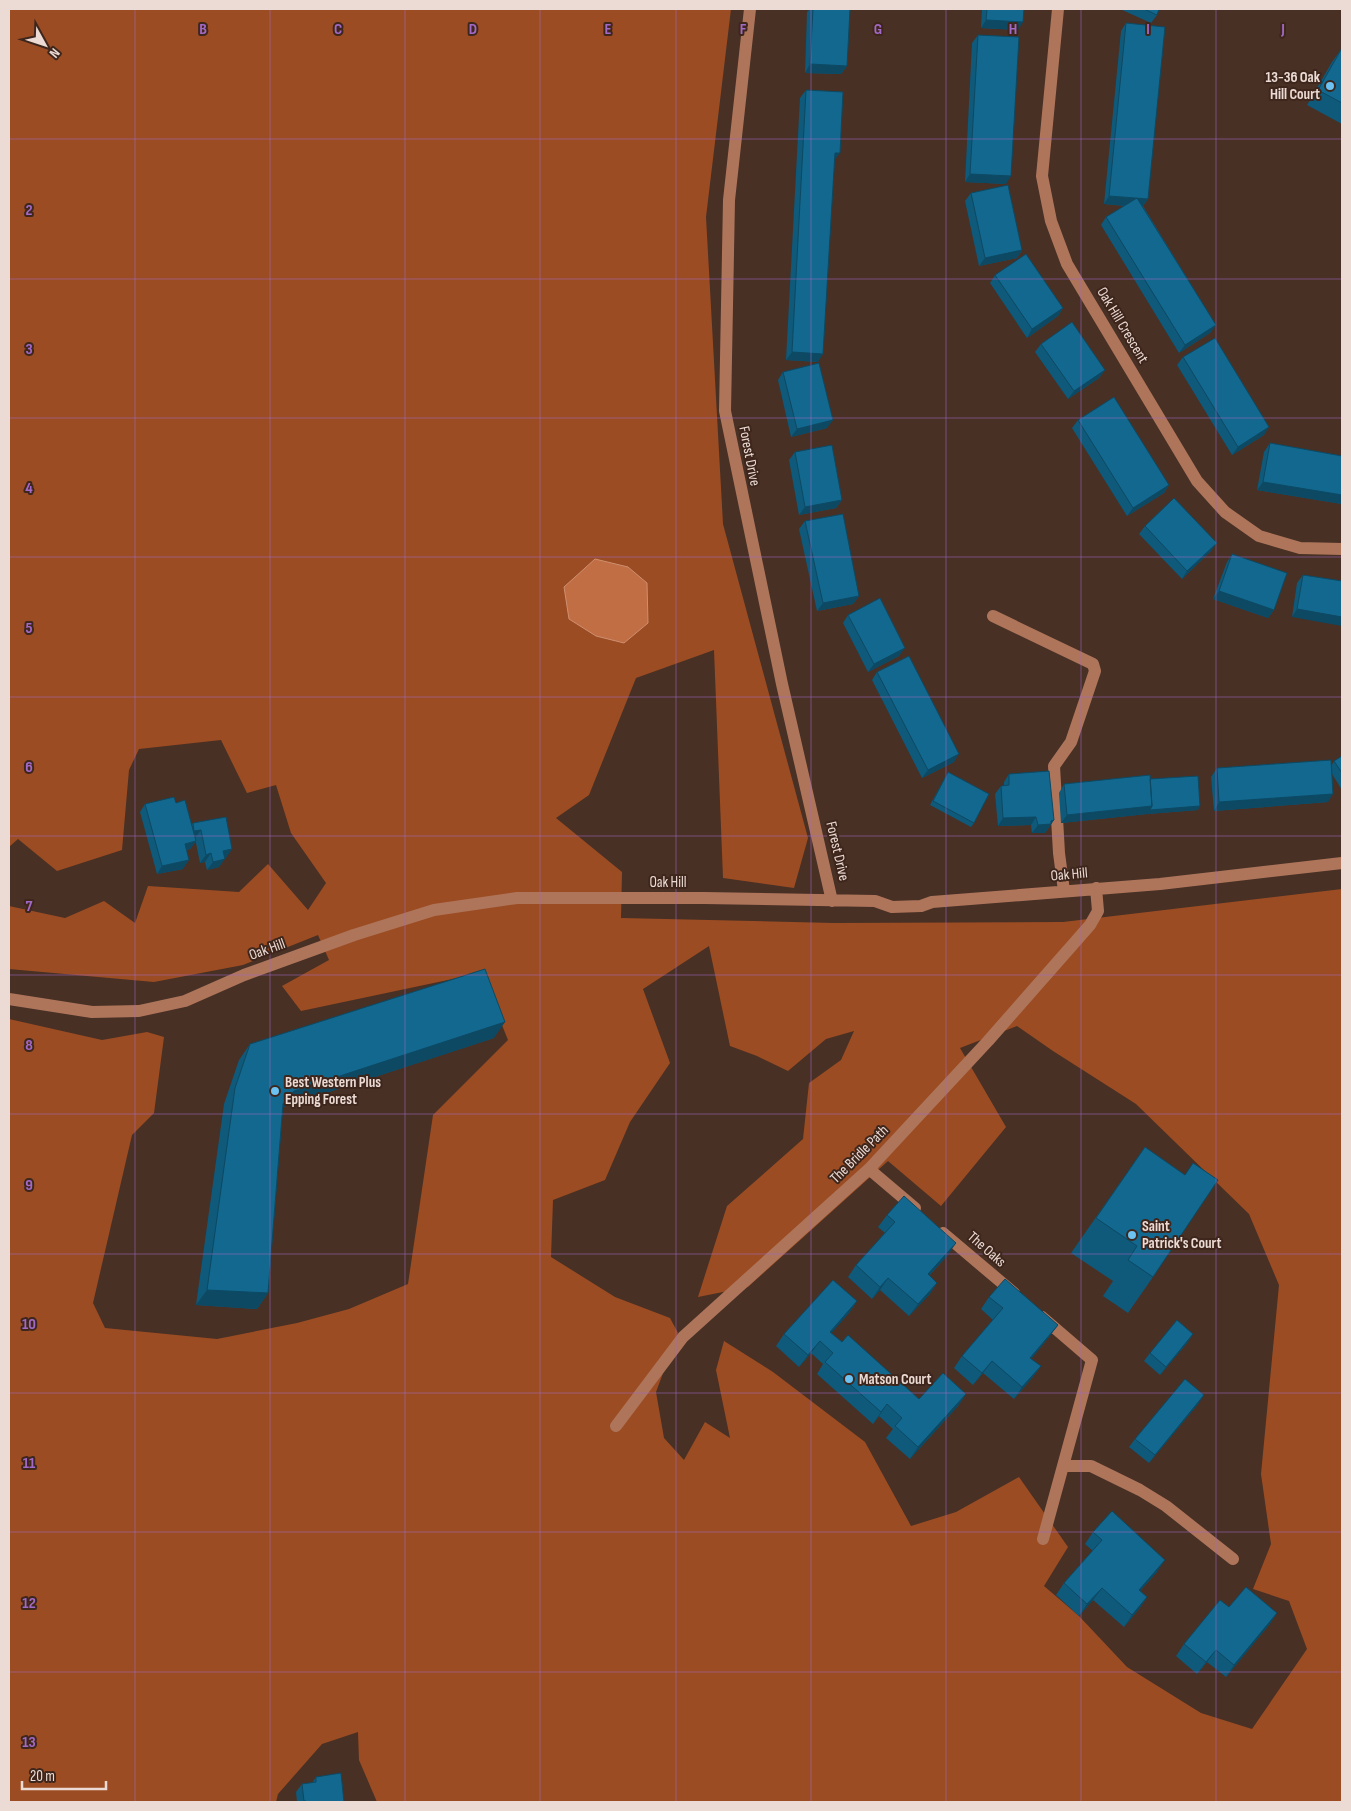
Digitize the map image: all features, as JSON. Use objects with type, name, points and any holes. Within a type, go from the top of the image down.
[{"type":"street","name":"Forest Drive","points":[[750,9],[729,200],[724,410],[780,675],[832,901]]},
{"type":"street","name":"Oak Hill Crescent","points":[[1058,9],[1042,176],[1051,221],[1067,264],[1197,481],[1226,512],[1259,536],[1300,548],[1342,550]]},
{"type":"street","points":[[992,616],[1092,664],[1095,671],[1071,742],[1054,766],[1059,853],[1064,890]]},
{"type":"street","name":"Oak Hill","points":[[9,999],[92,1012],[139,1011],[185,1002],[253,972],[354,935],[434,910],[517,898],[875,901],[892,907],[921,906],[932,902],[1064,890],[1160,884],[1342,863]]},
{"type":"street","name":"The Bridle Path","points":[[616,1426],[683,1337],[869,1169],[988,1040],[1090,925],[1098,911],[1096,888]]},
{"type":"street","points":[[869,1169],[921,1214]]},
{"type":"street","name":"The Oaks","points":[[936,1227],[1092,1360],[1043,1539]]},
{"type":"street","points":[[1064,1466],[1091,1466],[1166,1506],[1233,1559]]},
{"type":"shaded area","points":[[9,9],[731,9],[706,217],[723,524],[808,838],[794,888],[723,878],[714,650],[636,678],[589,795],[556,818],[622,872],[621,918],[834,923],[1063,922],[1342,889],[1342,1802],[377,1802],[359,1760],[358,1732],[322,1744],[278,1794],[276,1802],[9,1802],[9,1019],[102,1040],[147,1032],[164,1037],[154,1113],[132,1135],[93,1303],[105,1328],[217,1339],[297,1323],[349,1309],[408,1284],[433,1115],[508,1040],[481,973],[301,1011],[282,986],[329,960],[318,935],[243,965],[154,982],[9,969],[9,906],[65,918],[104,901],[135,923],[148,886],[239,892],[268,864],[308,910],[326,883],[291,833],[276,785],[247,793],[221,740],[139,749],[129,770],[122,850],[57,871],[18,839],[9,847]],"holes":[[[709,946],[730,1046],[757,1056],[788,1071],[826,1039],[854,1031],[841,1060],[809,1083],[803,1139],[727,1206],[698,1297],[748,1287],[888,1161],[941,1206],[1006,1127],[960,1048],[1017,1026],[1136,1104],[1249,1214],[1279,1285],[1261,1474],[1271,1544],[1253,1589],[1289,1601],[1307,1649],[1252,1729],[1201,1713],[1127,1667],[1079,1616],[1044,1586],[1068,1547],[1019,1477],[956,1512],[911,1526],[865,1442],[773,1372],[724,1341],[716,1370],[730,1438],[705,1422],[684,1460],[664,1438],[656,1392],[678,1333],[670,1318],[615,1297],[551,1257],[553,1200],[605,1180],[630,1122],[670,1063],[643,989]]]},
{"type":"shaded area","points":[[595,559],[628,567],[647,583],[648,623],[624,643],[596,636],[569,619],[564,587]]},
{"type":"building","points":[[813,9],[850,9],[847,66],[810,64]]},
{"type":"building","points":[[987,9],[1024,9],[1023,22],[986,20]]},
{"type":"building","points":[[1144,9],[1159,9],[1157,15]]},
{"type":"building","points":[[1126,23],[1165,27],[1148,199],[1109,196]]},
{"type":"building","points":[[978,35],[1019,37],[1011,176],[970,174]]},
{"type":"building","points":[[1342,48],[1342,103],[1318,90]]},
{"type":"building","points":[[806,90],[843,92],[840,153],[835,153],[823,354],[792,352]]},
{"type":"building","points":[[1008,185],[1022,250],[985,258],[971,193]]},
{"type":"building","points":[[1137,198],[1216,325],[1185,345],[1106,217]]},
{"type":"building","points":[[1026,254],[1063,308],[1032,329],[995,275]]},
{"type":"building","points":[[1072,322],[1105,370],[1074,391],[1041,344]]},
{"type":"building","points":[[1215,338],[1269,427],[1238,447],[1183,357]]},
{"type":"building","points":[[819,363],[833,420],[797,429],[783,372]]},
{"type":"building","points":[[1114,397],[1169,485],[1133,508],[1078,420]]},
{"type":"building","points":[[1270,443],[1342,456],[1342,495],[1263,482]]},
{"type":"building","points":[[832,445],[842,500],[805,507],[795,452]]},
{"type":"building","points":[[1174,498],[1217,543],[1187,571],[1145,526]]},
{"type":"building","points":[[843,514],[859,596],[823,603],[805,521]]},
{"type":"building","points":[[1232,554],[1287,573],[1274,610],[1219,591]]},
{"type":"building","points":[[1303,575],[1342,581],[1342,617],[1297,609]]},
{"type":"building","points":[[880,598],[905,648],[874,664],[848,615]]},
{"type":"building","points":[[909,656],[959,754],[928,770],[877,672]]},
{"type":"building","points":[[1342,756],[1342,773],[1334,761]]},
{"type":"building","points":[[1331,760],[1333,794],[1219,802],[1217,768]]},
{"type":"building","points":[[1049,771],[1054,820],[1051,821],[1051,824],[1038,825],[1036,817],[1003,818],[1001,786],[1009,785],[1009,774]]},
{"type":"building","points":[[948,772],[989,794],[974,823],[933,801]]},
{"type":"building","points":[[1150,775],[1152,806],[1067,815],[1064,784]]},
{"type":"building","points":[[1198,776],[1200,806],[1150,810],[1152,806],[1150,779]]},
{"type":"building","points":[[174,797],[176,803],[185,800],[196,841],[185,844],[189,860],[162,866],[145,804]]},
{"type":"building","points":[[226,817],[232,849],[223,851],[225,859],[213,862],[211,853],[206,855],[201,830],[194,831],[193,823]]},
{"type":"building","points":[[485,969],[505,1022],[294,1091],[283,1104],[268,1293],[207,1290],[235,1088],[250,1044]]},
{"type":"building","points":[[1145,1147],[1185,1175],[1193,1163],[1218,1180],[1153,1277],[1128,1260],[1137,1246],[1096,1218]]},
{"type":"building","points":[[904,1196],[956,1243],[928,1274],[937,1283],[918,1304],[888,1278],[880,1287],[856,1265],[895,1222],[887,1215]]},
{"type":"building","points":[[1005,1279],[1058,1325],[1030,1358],[1041,1366],[1022,1387],[992,1361],[982,1373],[962,1356],[1003,1308],[989,1297]]},
{"type":"building","name":"Matson Court","points":[[833,1280],[857,1301],[830,1332],[842,1342],[848,1335],[919,1399],[943,1373],[966,1394],[918,1447],[895,1426],[902,1418],[887,1404],[881,1412],[825,1362],[833,1353],[820,1341],[808,1355],[784,1334]]},
{"type":"building","points":[[1177,1320],[1193,1334],[1166,1367],[1150,1353]]},
{"type":"building","points":[[1185,1379],[1204,1395],[1155,1455],[1135,1439]]},
{"type":"building","points":[[1112,1511],[1165,1560],[1139,1590],[1147,1597],[1132,1615],[1102,1588],[1087,1604],[1064,1583],[1102,1540],[1093,1532]]},
{"type":"building","points":[[1246,1587],[1277,1613],[1234,1665],[1216,1650],[1206,1662],[1184,1644],[1220,1600],[1229,1607]]},
{"type":"building","points":[[341,1773],[344,1802],[304,1801],[302,1784],[316,1782],[316,1777]]},
{"type":"place","name":"13-36 Oak Hill Court","points":[[1330,86]]},
{"type":"place","name":"Best Western Plus Epping Forest","points":[[275,1091]]},
{"type":"place","name":"Saint Patrick's Court","points":[[1132,1235]]},
{"type":"place","name":"Matson Court","points":[[849,1379]]}]
